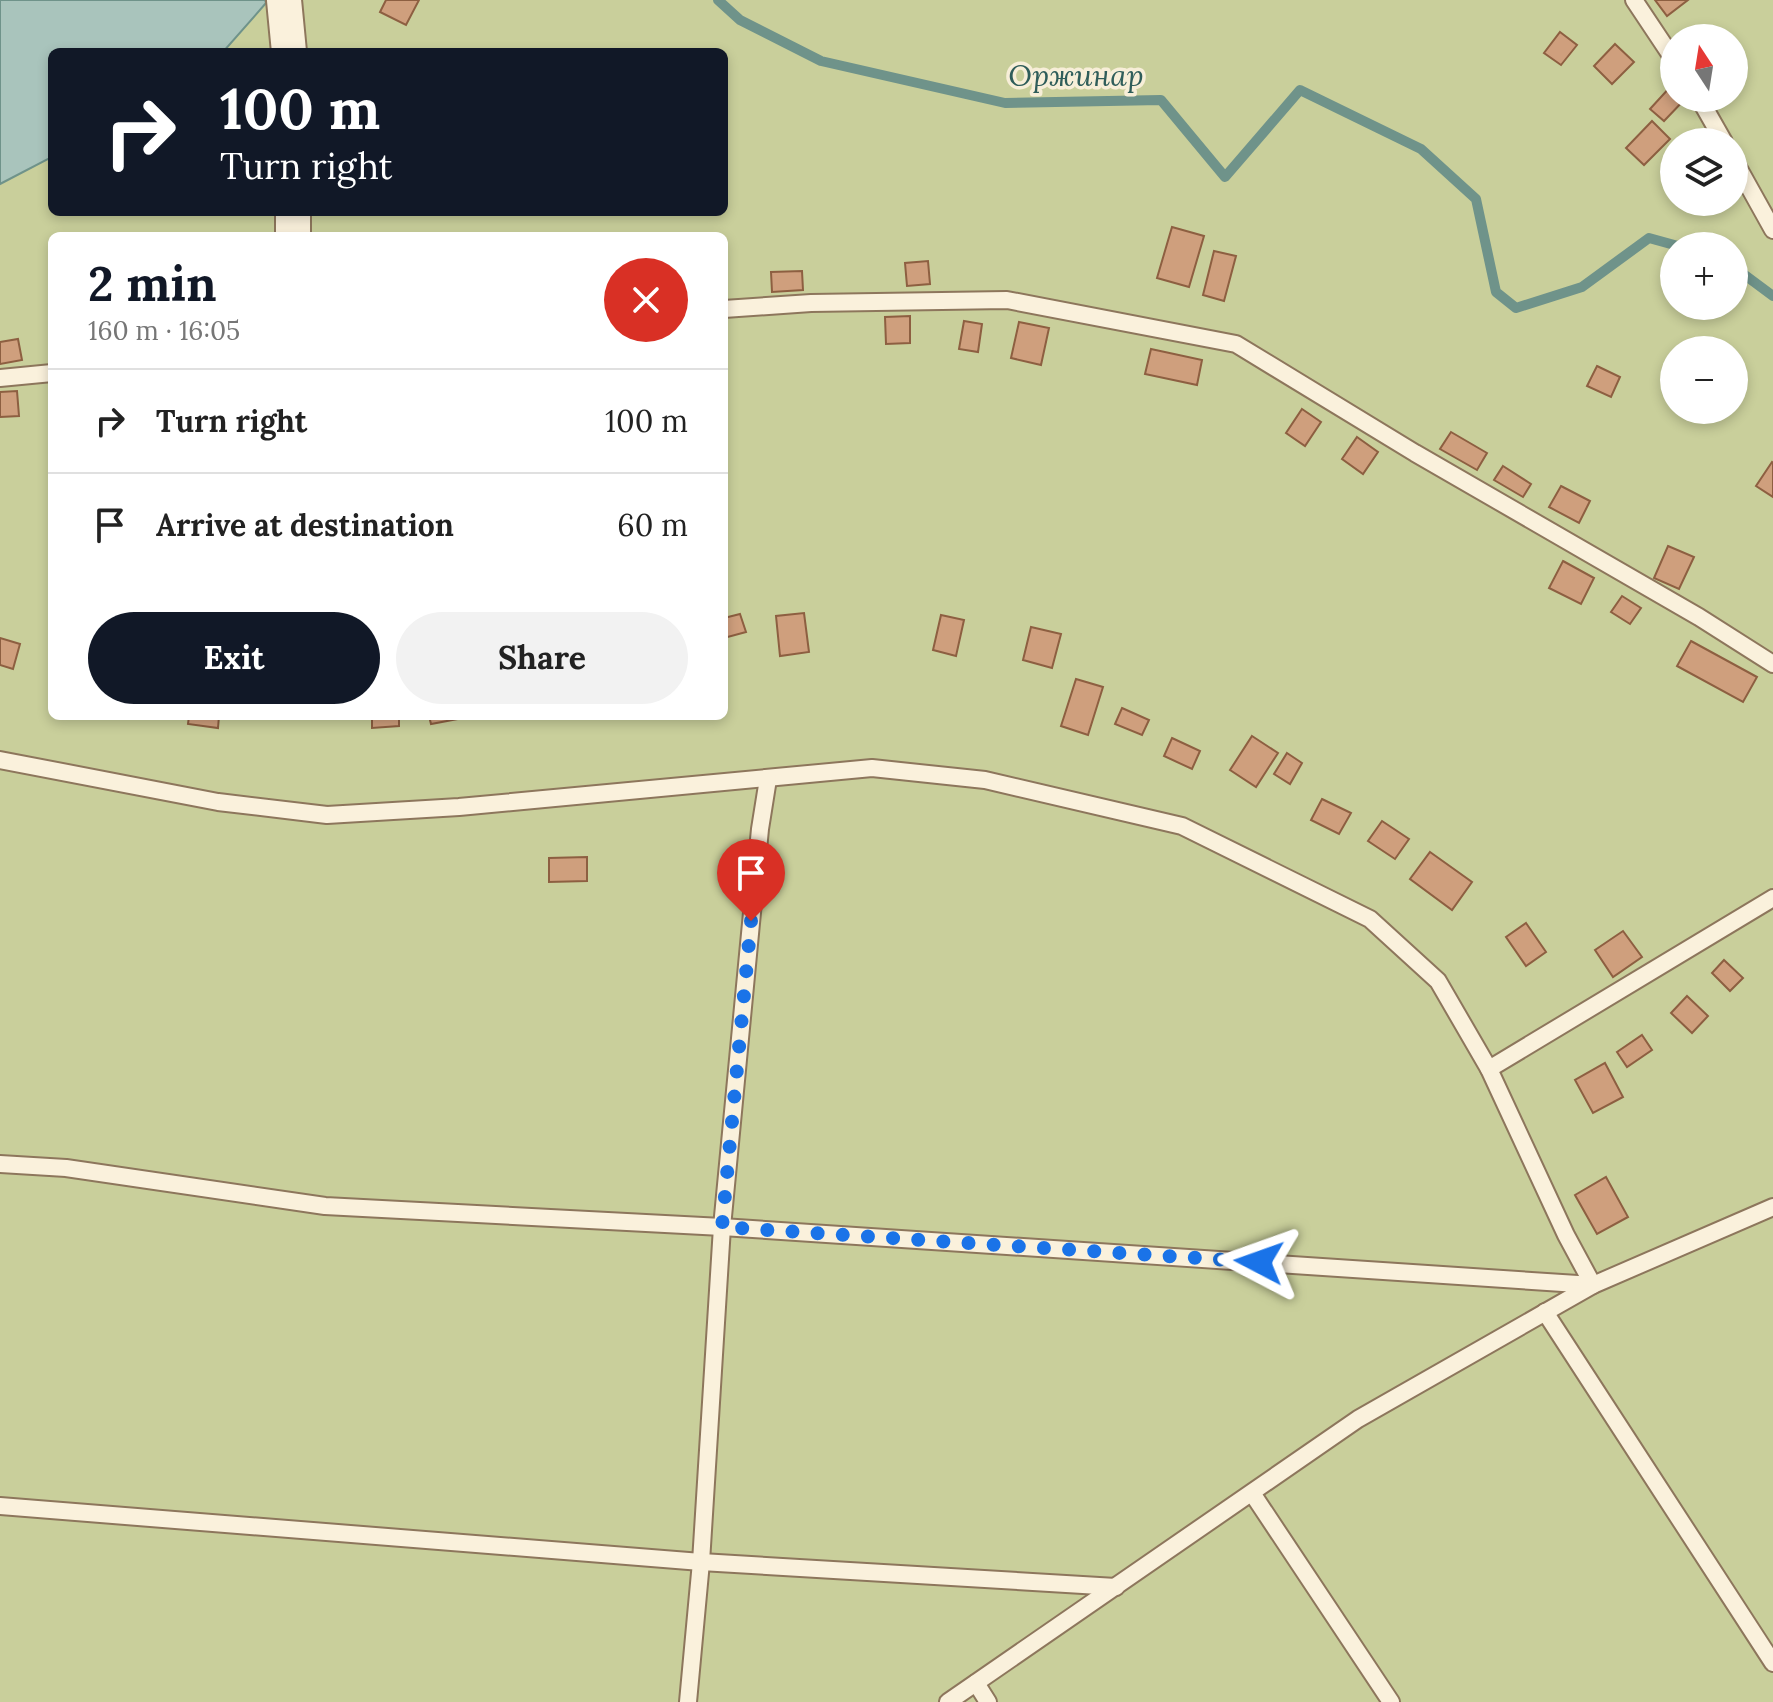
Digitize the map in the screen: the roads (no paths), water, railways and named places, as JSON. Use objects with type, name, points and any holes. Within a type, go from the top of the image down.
[{"type":"street","points":[[284,0],[289,48]]},
{"type":"lane","points":[[1634,0],[1660,39]]},
{"type":"lane","points":[[1748,185],[1773,230]]},
{"type":"lane","points":[[728,309],[811,303],[1007,300],[1236,344],[1403,446],[1699,617],[1773,664]]},
{"type":"lane","points":[[0,378],[48,373]]},
{"type":"lane","points":[[0,760],[218,802],[327,815],[459,807],[872,768],[985,780],[1182,826],[1370,919],[1438,981],[1489,1069],[1566,1235],[1593,1285]]},
{"type":"lane","points":[[688,1702],[701,1562],[722,1227],[760,829],[768,779]]},
{"type":"lane","points":[[1489,1069],[1773,898]]},
{"type":"lane","points":[[0,1164],[66,1168],[325,1206],[722,1227],[1593,1285]]},
{"type":"lane","points":[[948,1702],[1358,1419],[1593,1285],[1773,1207]]},
{"type":"lane","points":[[1545,1312],[1773,1663]]},
{"type":"lane","points":[[1252,1493],[1391,1702]]},
{"type":"lane","points":[[0,1506],[701,1562],[1116,1587]]},
{"type":"lane","points":[[976,1683],[988,1702]]},
{"type":"water","points":[[0,0],[265,0],[266,3],[227,48],[48,48],[48,159],[0,184]]},
{"type":"waterway","name":"Оржинар","points":[[718,0],[740,20],[821,61],[1005,103],[1161,100],[1225,177],[1300,90],[1421,149],[1476,199],[1496,292],[1516,308],[1582,287],[1649,238],[1660,241]]},
{"type":"waterway","name":"Оржинар","points":[[1748,277],[1773,296]]}]
